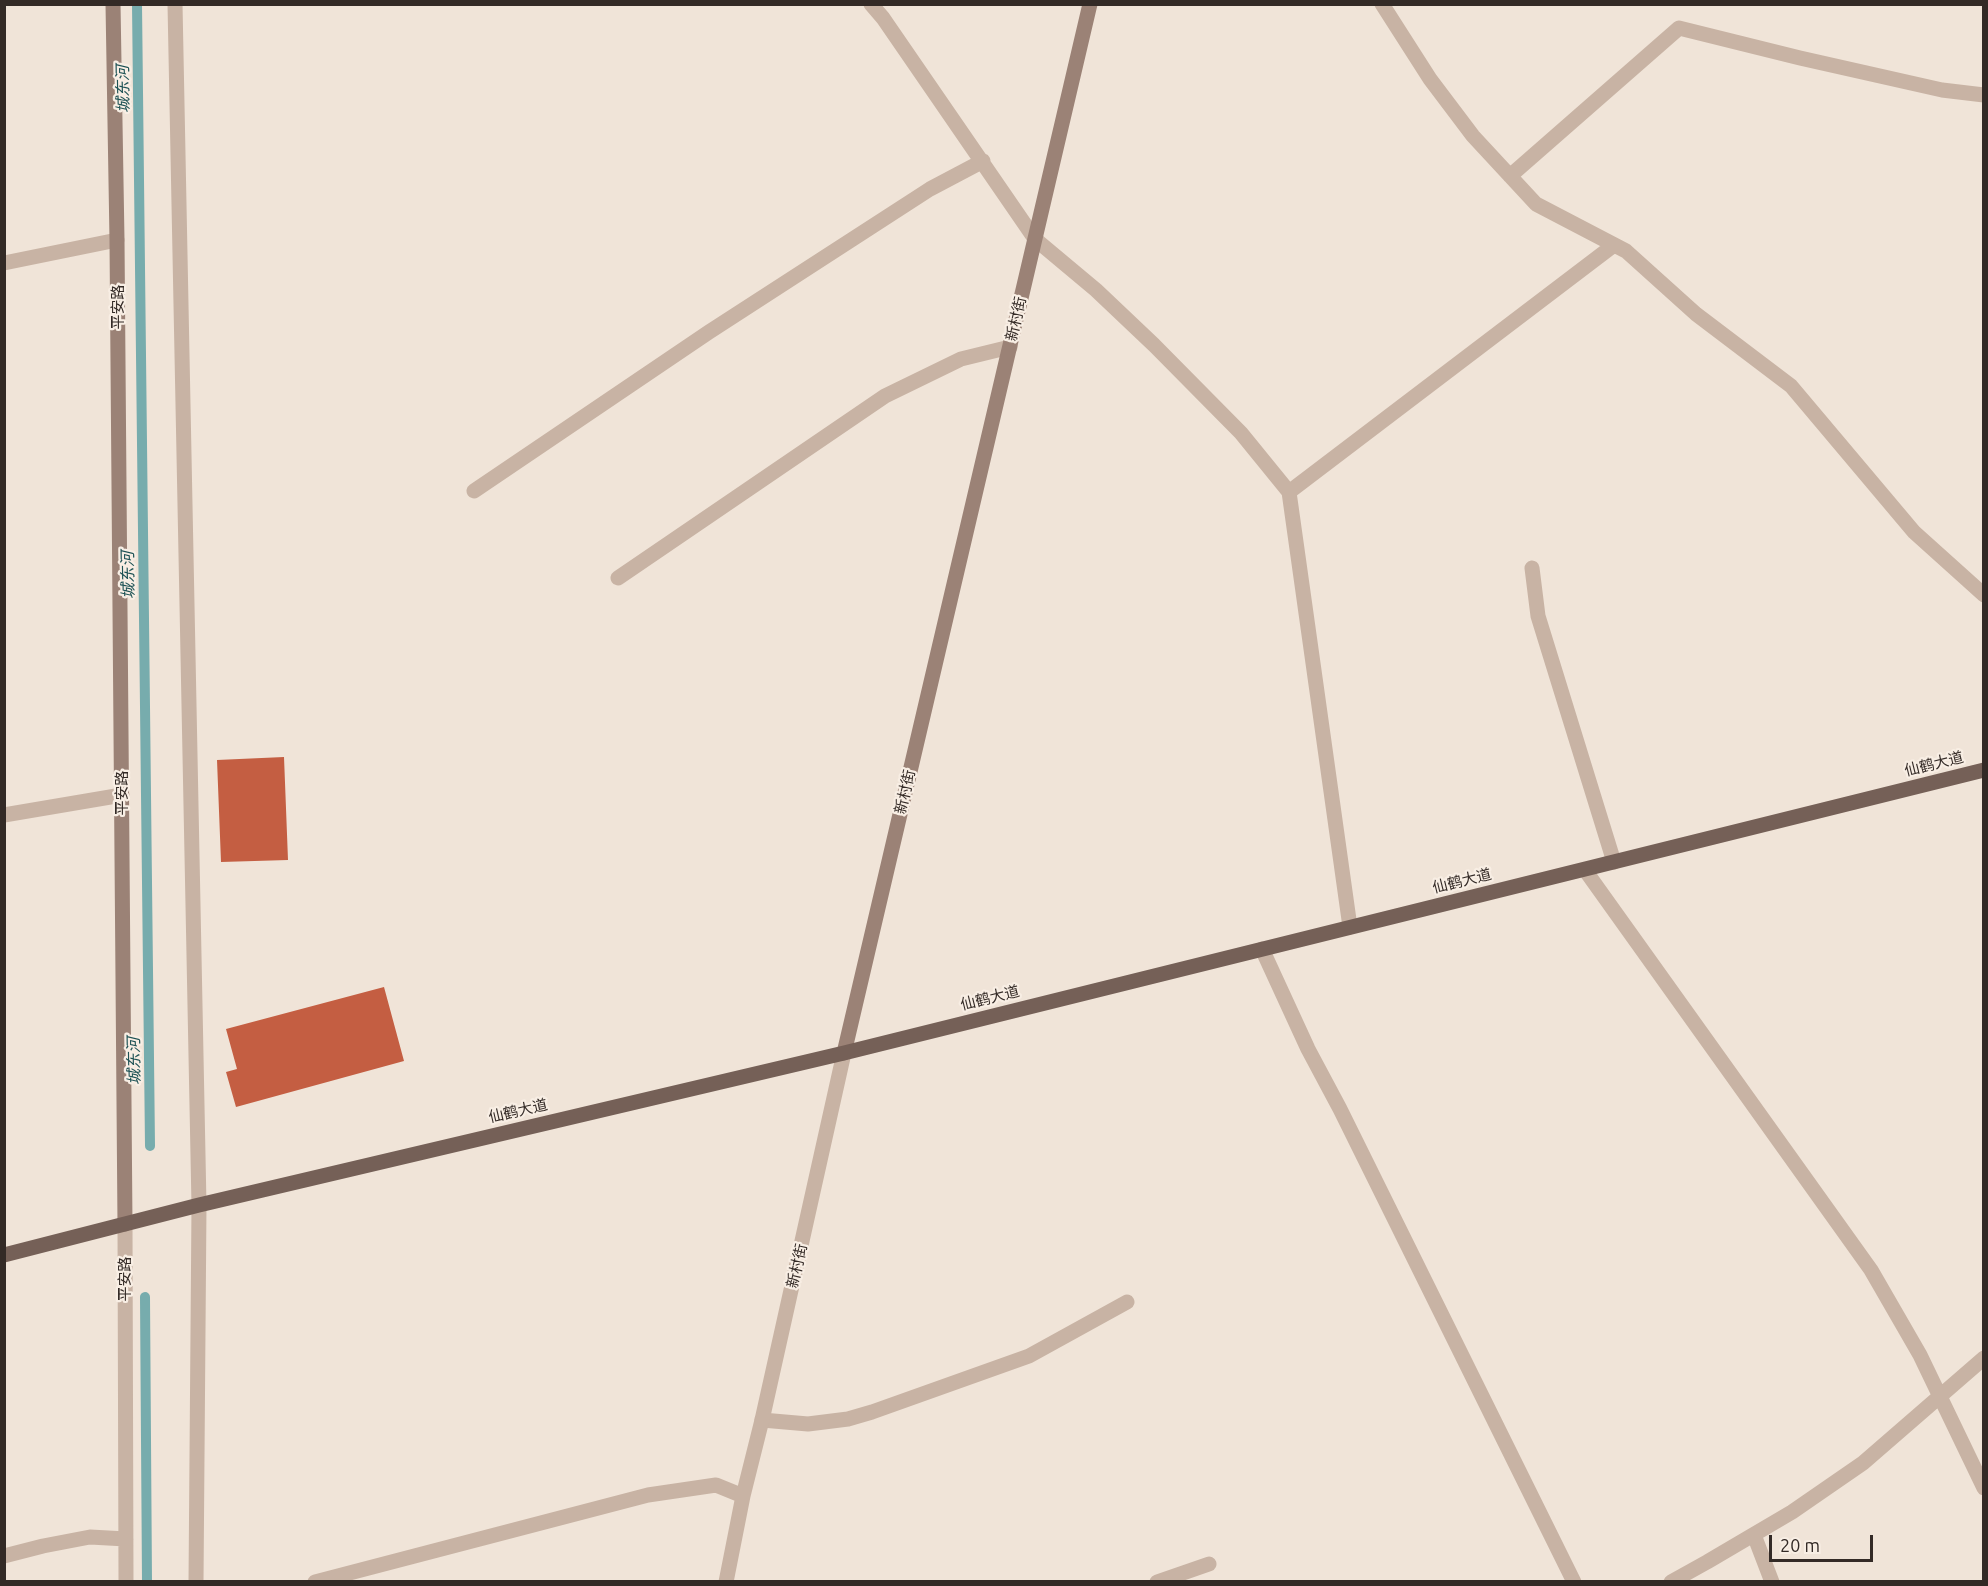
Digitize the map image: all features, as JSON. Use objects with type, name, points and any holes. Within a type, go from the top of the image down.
[{"type":"main road","name":"仙鹤大道","points":[[4,1255],[199,1205],[844,1053],[1983,770]]},
{"type":"street","name":"平安路","points":[[113,4],[122,795],[126,1581]]},
{"type":"street","points":[[175,4],[199,1205],[196,1581]]},
{"type":"street","points":[[871,4],[983,161],[1035,239],[1096,290],[1154,345],[1241,433],[1288,492],[1350,927]]},
{"type":"street","name":"新村街","points":[[726,1581],[844,1053],[1090,4]]},
{"type":"street","points":[[1382,4],[1430,79],[1466,127],[1536,204],[1626,251],[1696,314],[1791,386],[1914,532],[1983,595]]},
{"type":"street","points":[[1510,176],[1679,28],[1942,90],[1983,95]]},
{"type":"street","points":[[474,491],[709,332],[930,189],[983,161]]},
{"type":"street","points":[[4,263],[117,240]]},
{"type":"street","points":[[1288,492],[1614,245]]},
{"type":"street","points":[[618,578],[885,396],[961,359],[1010,347]]},
{"type":"street","points":[[1532,568],[1538,616],[1614,862]]},
{"type":"street","points":[[4,815],[122,795]]},
{"type":"street","points":[[1585,870],[1871,1270],[1920,1355],[1983,1488]]},
{"type":"street","points":[[1262,949],[1308,1049],[1346,1119],[1574,1581]]},
{"type":"street","points":[[762,1420],[808,1424],[848,1419],[872,1412],[1029,1356],[1127,1302]]},
{"type":"street","points":[[1671,1581],[1792,1512],[1863,1463],[1983,1358]]},
{"type":"street","points":[[315,1581],[648,1495],[716,1485],[743,1497]]},
{"type":"street","points":[[1754,1534],[1772,1581]]},
{"type":"street","points":[[4,1556],[90,1537],[126,1539]]},
{"type":"street","points":[[1157,1581],[1209,1564]]},
{"type":"building","points":[[284,757],[288,860],[221,862],[217,760]]},
{"type":"building","points":[[384,987],[404,1061],[236,1107],[226,1072],[237,1069],[226,1029]]},
{"type":"waterway","name":"城东河","points":[[137,4],[150,1146]]},
{"type":"waterway","points":[[145,1297],[147,1582]]}]
